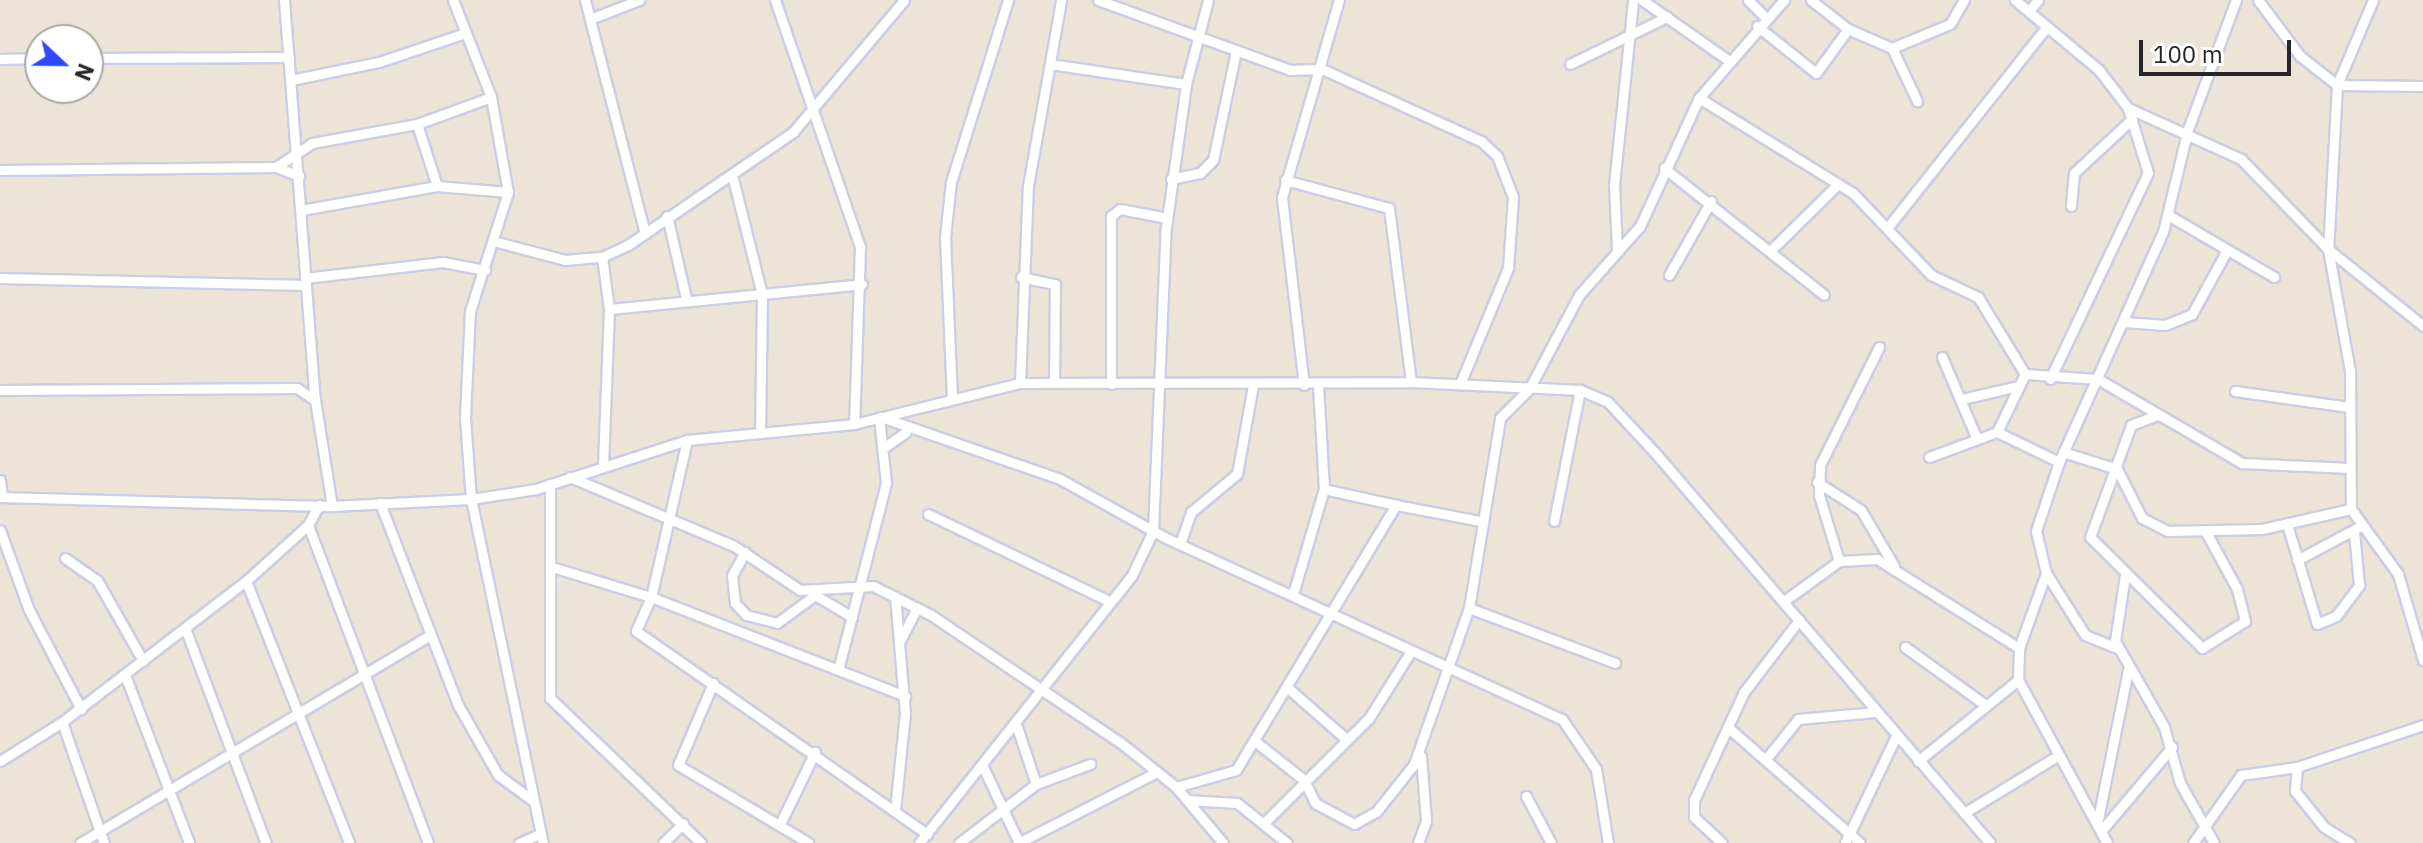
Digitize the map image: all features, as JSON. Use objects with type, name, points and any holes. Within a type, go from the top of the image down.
[{"type":"street","points":[[284,0],[315,400],[332,506]]},
{"type":"street","points":[[453,0],[491,97],[508,192],[497,242],[470,311],[466,366],[471,499],[542,838],[519,843]]},
{"type":"street","points":[[585,0],[645,233]]},
{"type":"street","points":[[590,19],[639,0]]},
{"type":"street","points":[[775,0],[860,247],[862,284],[854,424]]},
{"type":"street","points":[[497,242],[544,257],[602,257],[645,233],[732,175],[813,114],[904,0]]},
{"type":"street","points":[[952,398],[945,237],[951,182],[1008,0]]},
{"type":"street","points":[[1020,383],[1021,277],[1061,0]]},
{"type":"street","points":[[1098,0],[1303,73],[1322,69],[1481,141],[1508,179],[1508,268],[1460,384]]},
{"type":"street","points":[[919,843],[1017,727],[1144,556],[1153,531],[1171,179],[1186,84],[1208,0]]},
{"type":"street","points":[[1304,385],[1282,224],[1285,180],[1322,69],[1339,0]]},
{"type":"street","points":[[1617,250],[1614,185],[1633,0]]},
{"type":"street","points":[[1642,0],[1728,60]]},
{"type":"street","points":[[1748,0],[1765,17]]},
{"type":"street","points":[[1256,742],[1304,780],[1315,803],[1359,824],[1420,753],[1451,669],[1469,608],[1492,438],[1500,418],[1529,389],[1558,328],[1617,250],[1640,226],[1664,168],[1699,98],[1757,26],[1784,0]]},
{"type":"street","points":[[1811,0],[1848,29],[1892,48],[1917,101]]},
{"type":"street","points":[[1892,48],[1950,24],[1964,0]]},
{"type":"street","points":[[2015,0],[2099,70],[2128,108],[2148,173],[2050,379]]},
{"type":"street","points":[[2029,11],[2038,0]]},
{"type":"street","points":[[2119,649],[2085,635],[2046,573],[2036,531],[2061,457],[2124,322],[2168,215],[2188,129],[2236,0]]},
{"type":"street","points":[[2258,0],[2300,56],[2337,85],[2423,86]]},
{"type":"street","points":[[2287,524],[2313,620],[2323,624],[2359,585],[2357,529],[2351,509],[2349,468],[2350,371],[2328,249],[2337,85],[2373,0]]},
{"type":"street","points":[[1570,64],[1667,17]]},
{"type":"street","points":[[1757,26],[1816,73],[1848,29]]},
{"type":"street","points":[[1888,227],[2046,28]]},
{"type":"street","points":[[291,80],[379,62],[465,33]]},
{"type":"street","points":[[1171,179],[1200,173],[1213,160],[1236,51]]},
{"type":"street","points":[[104,58],[289,57]]},
{"type":"street","points":[[0,59],[24,58]]},
{"type":"street","points":[[1050,64],[1186,84]]},
{"type":"street","points":[[276,167],[298,156],[312,143],[417,124],[491,97]]},
{"type":"street","points":[[1699,98],[1838,184],[1888,227],[1931,275],[1978,297],[2025,374],[2050,379],[2098,379],[2242,463],[2349,468]]},
{"type":"street","points":[[2128,108],[2188,129],[2241,159],[2328,249],[2423,326]]},
{"type":"street","points":[[2071,206],[2074,173],[2132,119]]},
{"type":"street","points":[[417,124],[437,186]]},
{"type":"street","points":[[296,132],[312,143]]},
{"type":"street","points":[[0,170],[276,167],[299,176]]},
{"type":"street","points":[[1664,168],[1772,249],[1824,295]]},
{"type":"street","points":[[732,175],[762,294],[760,429]]},
{"type":"street","points":[[1285,180],[1389,208],[1411,382]]},
{"type":"street","points":[[1772,249],[1838,184]]},
{"type":"street","points":[[301,210],[437,186],[508,192]]},
{"type":"street","points":[[1669,275],[1711,201]]},
{"type":"street","points":[[1111,384],[1111,216],[1120,209],[1167,218]]},
{"type":"street","points":[[2168,215],[2274,277]]},
{"type":"street","points":[[667,216],[686,298]]},
{"type":"street","points":[[2124,322],[2165,325],[2192,314],[2227,250]]},
{"type":"street","points":[[602,257],[609,309],[603,465]]},
{"type":"street","points":[[0,278],[305,282],[443,262],[485,270]]},
{"type":"street","points":[[1021,277],[1055,284],[1054,382]]},
{"type":"street","points":[[609,309],[686,298],[862,284]]},
{"type":"street","points":[[1839,561],[1817,482],[1879,347]]},
{"type":"street","points":[[1942,357],[1976,437]]},
{"type":"street","points":[[297,388],[313,374]]},
{"type":"street","points":[[1997,432],[2025,374]]},
{"type":"street","points":[[0,480],[1,497],[332,506],[471,499],[550,484],[687,440],[760,429],[854,424],[1020,383],[1318,385],[1411,382],[1580,390],[1608,402],[1784,601],[1990,843]]},
{"type":"street","points":[[1180,544],[1191,512],[1237,474],[1253,385]]},
{"type":"street","points":[[1293,594],[1324,489],[1318,385]]},
{"type":"street","points":[[1962,399],[2018,386]]},
{"type":"street","points":[[0,390],[297,388],[315,400]]},
{"type":"street","points":[[1554,521],[1580,390]]},
{"type":"street","points":[[2235,391],[2349,407]]},
{"type":"street","points":[[2157,415],[2131,425],[2090,537],[2194,647],[2209,646],[2245,617],[2207,534]]},
{"type":"street","points":[[880,417],[906,432],[1060,479],[1180,544],[1562,719],[1596,769],[1608,843]]},
{"type":"street","points":[[838,670],[858,585],[881,513],[886,446],[880,417]]},
{"type":"street","points":[[886,446],[906,432]]},
{"type":"street","points":[[1929,457],[1976,437],[1997,432],[2061,457],[2117,469]]},
{"type":"street","points":[[687,440],[671,521],[638,634],[815,752],[927,834]]},
{"type":"street","points":[[2117,469],[2142,518],[2167,531],[2207,534],[2287,524],[2351,509]]},
{"type":"street","points":[[570,477],[745,552],[852,617]]},
{"type":"street","points":[[1817,482],[1861,510],[1894,566],[2019,648]]},
{"type":"street","points":[[550,484],[550,698],[701,843]]},
{"type":"street","points":[[1324,489],[1481,521]]},
{"type":"street","points":[[380,503],[430,635],[489,763],[532,800]]},
{"type":"street","points":[[0,761],[81,709],[246,581],[308,525],[319,505]]},
{"type":"street","points":[[1176,787],[1225,776],[1256,742],[1396,505]]},
{"type":"street","points":[[928,514],[1109,601]]},
{"type":"street","points":[[308,525],[360,670],[428,843]]},
{"type":"street","points":[[2297,560],[2357,529]]},
{"type":"street","points":[[2357,529],[2398,574],[2423,660]]},
{"type":"street","points":[[0,530],[29,610],[81,709]]},
{"type":"street","points":[[745,552],[732,575],[735,603],[746,615],[777,623],[815,595],[858,585],[895,596],[1157,772],[1176,787],[1220,842]]},
{"type":"street","points":[[65,558],[97,580],[143,661]]},
{"type":"street","points":[[1784,601],[1839,561],[1894,566]]},
{"type":"street","points":[[552,567],[651,597],[905,696]]},
{"type":"street","points":[[2046,573],[2019,648],[2018,680],[2107,843]]},
{"type":"street","points":[[2125,575],[2113,632],[2119,649],[2172,747],[2180,783],[2214,843]]},
{"type":"street","points":[[246,581],[299,709],[349,843]]},
{"type":"street","points":[[895,596],[905,696],[895,810]]},
{"type":"street","points":[[901,639],[917,608]]},
{"type":"street","points":[[1469,608],[1615,663]]},
{"type":"street","points":[[1722,843],[1692,811],[1731,730],[1744,692],[1799,620]]},
{"type":"street","points":[[185,628],[266,843]]},
{"type":"street","points":[[80,843],[99,827],[169,791],[360,670],[430,635]]},
{"type":"street","points":[[1905,647],[1984,704]]},
{"type":"street","points":[[1266,821],[1345,738],[1369,718],[1411,651]]},
{"type":"street","points":[[2099,827],[2129,666]]},
{"type":"street","points":[[125,675],[189,843]]},
{"type":"street","points":[[1918,761],[1984,704],[2018,680]]},
{"type":"street","points":[[713,683],[678,765],[781,822],[809,843]]},
{"type":"street","points":[[1289,689],[1345,738]]},
{"type":"street","points":[[1766,759],[1798,719],[1876,712]]},
{"type":"street","points":[[62,722],[104,843]]},
{"type":"street","points":[[2193,843],[2234,780],[2297,767],[2423,725]]},
{"type":"street","points":[[1017,727],[1036,784]]},
{"type":"street","points":[[1731,730],[1860,843]]},
{"type":"street","points":[[1845,843],[1896,736]]},
{"type":"street","points":[[2099,827],[2172,747]]},
{"type":"street","points":[[781,822],[815,752]]},
{"type":"street","points":[[1418,843],[1426,821],[1420,753]]},
{"type":"street","points":[[1964,813],[2057,756]]},
{"type":"street","points":[[959,843],[1003,815],[1036,784],[1090,764]]},
{"type":"street","points":[[2297,767],[2292,776],[2303,802],[2350,843]]},
{"type":"street","points":[[984,769],[1003,815],[1019,843],[1157,772]]},
{"type":"street","points":[[1526,796],[1551,843]]},
{"type":"street","points":[[1187,800],[1237,803],[1266,821],[1287,843]]},
{"type":"street","points":[[663,843],[683,824]]}]
